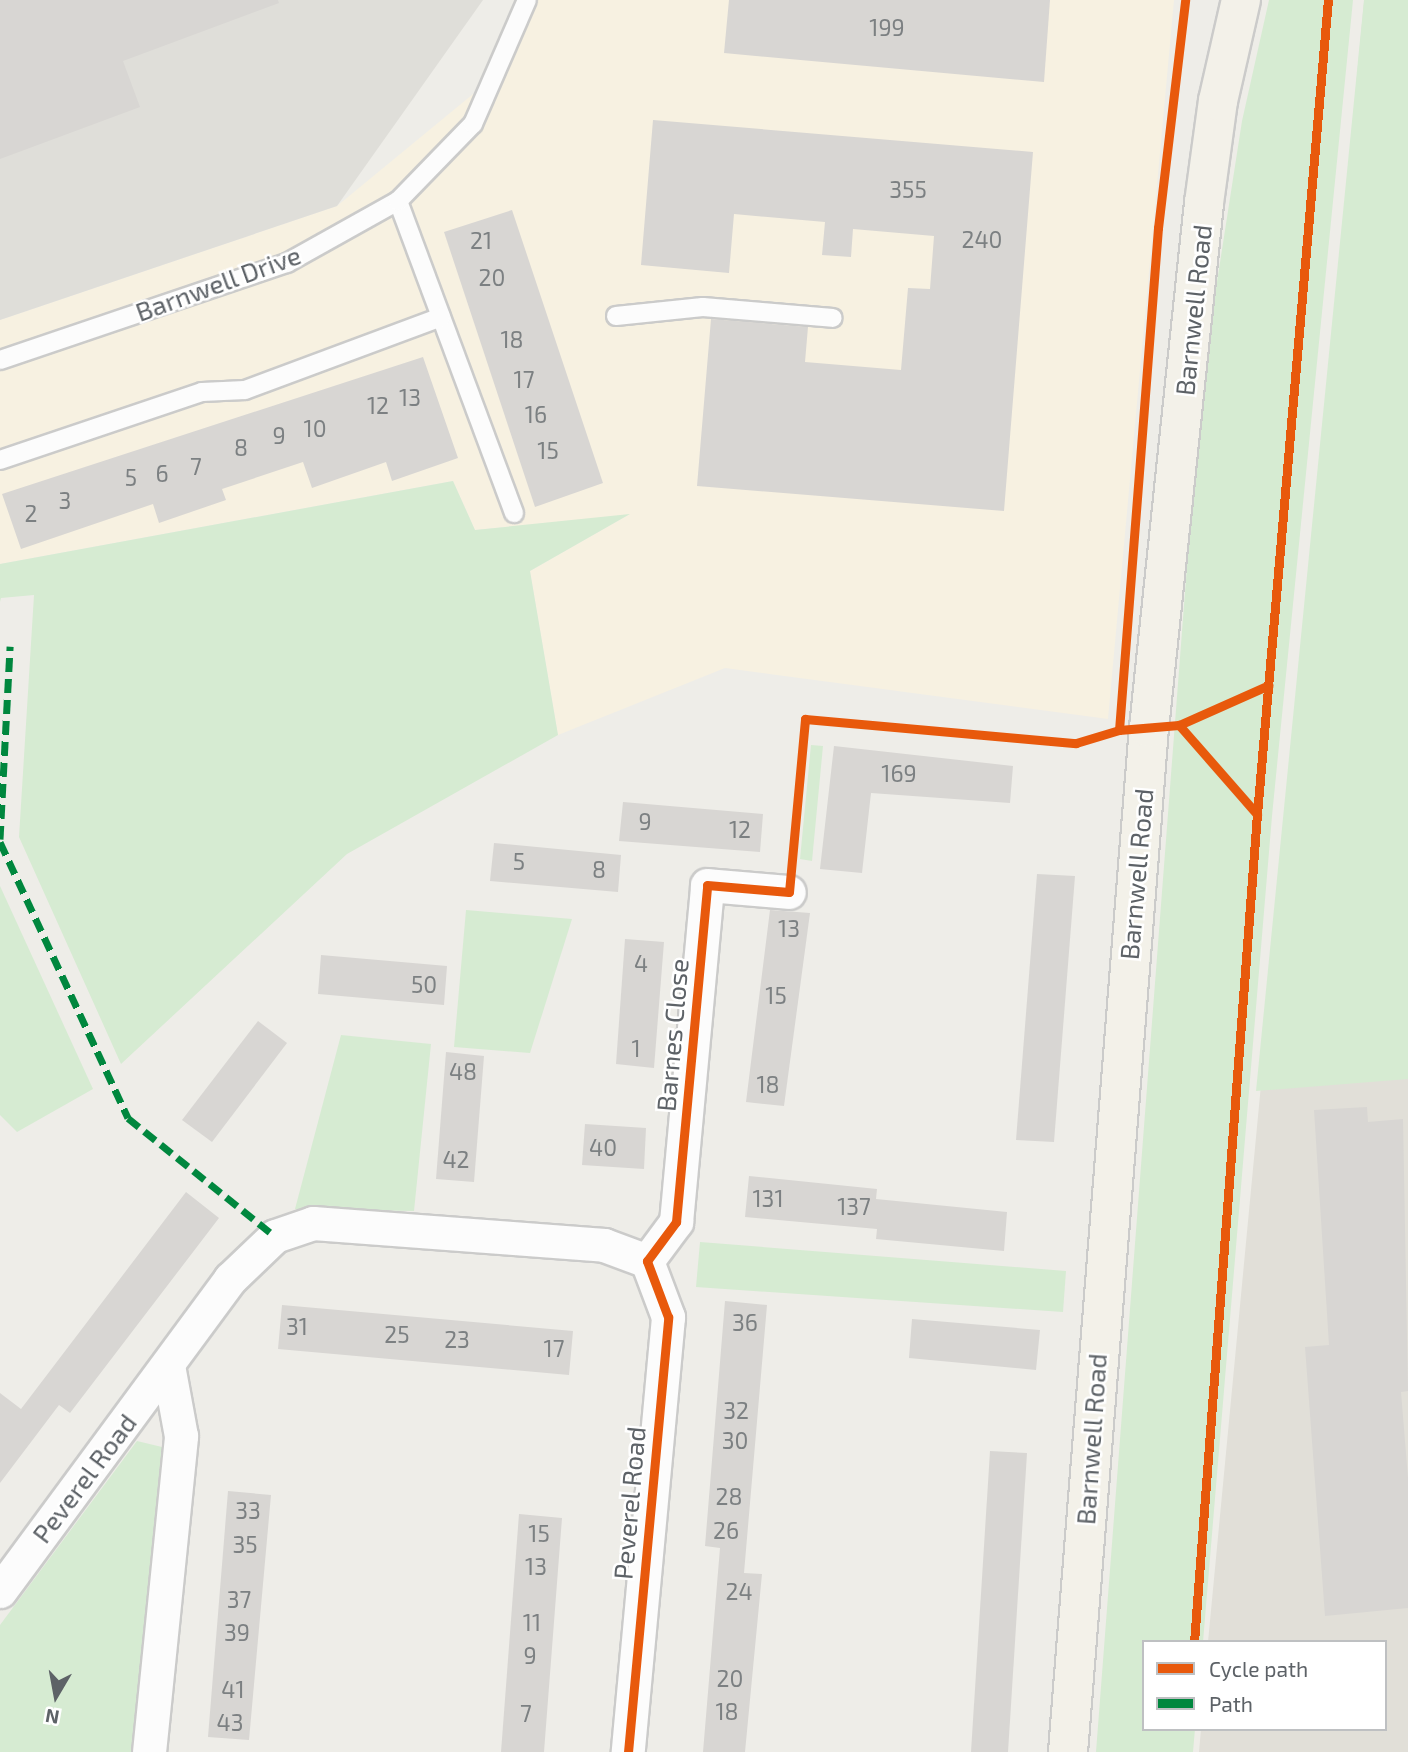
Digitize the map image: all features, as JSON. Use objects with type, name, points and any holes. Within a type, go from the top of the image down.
[{"type":"main road","name":"Barnwell Road","points":[[1068,1752],[1149,728],[1204,203],[1218,100],[1241,0]]},
{"type":"street","name":"Barnes Close","points":[[647,1261],[676,1222],[707,885],[789,892]]},
{"type":"street","name":"Peverel Road","points":[[0,1591],[168,1364],[251,1258],[275,1236],[313,1223],[604,1245],[647,1261],[668,1317],[628,1752]]},
{"type":"street","name":"Peverel Road","points":[[149,1752],[181,1436],[168,1364]]},
{"type":"lane","name":"Barnwell Drive","points":[[0,360],[287,263],[398,201],[474,124],[527,0]]},
{"type":"lane","points":[[398,201],[514,513]]},
{"type":"lane","points":[[616,316],[703,307],[833,318]]},
{"type":"lane","points":[[1,455],[202,392],[245,390],[441,317]]},
{"type":"shaded area","points":[[0,0],[483,0],[337,206],[0,320]]},
{"type":"shaded area","points":[[533,0],[1174,0],[1108,719],[725,668],[558,735],[530,571],[628,515],[475,530],[453,481],[0,564],[0,320],[337,206],[484,85]]},
{"type":"shaded area","points":[[1364,2],[1408,10],[1408,1752],[1199,1752],[1201,1731],[1387,1731],[1387,1640],[1208,1640]]},
{"type":"green space","points":[[1269,0],[1353,0],[1272,816],[1203,1640],[1142,1640],[1142,1731],[1195,1731],[1193,1752],[1096,1752],[1191,514],[1212,314],[1242,121]]},
{"type":"green space","points":[[1364,0],[1408,0],[1408,1079],[1256,1091]]},
{"type":"green space","points":[[453,481],[475,530],[630,514],[530,571],[558,735],[347,854],[121,1064],[19,837],[34,595],[1,598],[0,602],[0,564]]},
{"type":"green space","points":[[811,745],[823,746],[812,861],[800,859]]},
{"type":"green space","points":[[0,886],[93,1089],[17,1132],[0,1115]]},
{"type":"green space","points":[[466,910],[572,919],[530,1053],[454,1047]]},
{"type":"green space","points":[[341,1035],[431,1044],[414,1211],[295,1209]]},
{"type":"green space","points":[[700,1242],[1066,1271],[1063,1312],[696,1287]]},
{"type":"green space","points":[[137,1441],[162,1447],[168,1461],[134,1752],[0,1752],[0,1625]]},
{"type":"building","points":[[0,0],[278,0],[279,3],[123,61],[140,107],[0,159]]},
{"type":"building","points":[[729,0],[1050,0],[1044,82],[724,53]]},
{"type":"building","points":[[653,120],[1033,152],[1004,511],[697,486],[711,319],[808,327],[805,362],[901,370],[908,288],[930,289],[934,236],[853,229],[851,257],[822,255],[825,222],[734,214],[729,273],[641,265]]},
{"type":"building","points":[[512,210],[603,483],[535,507],[444,232]]},
{"type":"building","points":[[423,357],[458,458],[392,481],[386,462],[312,488],[303,462],[222,489],[226,500],[159,523],[153,504],[21,549],[2,494]]},
{"type":"building","points":[[834,746],[1013,766],[1010,803],[871,793],[862,873],[820,869]]},
{"type":"building","points":[[623,802],[763,814],[760,852],[619,841]]},
{"type":"building","points":[[494,843],[621,855],[618,892],[490,881]]},
{"type":"building","points":[[1037,874],[1075,876],[1054,1142],[1016,1140]]},
{"type":"building","points":[[770,910],[810,913],[784,1106],[746,1102]]},
{"type":"building","points":[[625,939],[664,942],[654,1068],[616,1064]]},
{"type":"building","points":[[321,955],[447,966],[444,1005],[318,994]]},
{"type":"building","points":[[258,1021],[287,1043],[212,1142],[182,1120]]},
{"type":"building","points":[[446,1052],[484,1056],[474,1182],[436,1179]]},
{"type":"building","points":[[1367,1107],[1368,1122],[1403,1119],[1408,1391],[1401,1392],[1408,1478],[1408,1608],[1325,1616],[1305,1347],[1329,1345],[1314,1110]]},
{"type":"building","points":[[585,1124],[646,1128],[644,1169],[582,1165]]},
{"type":"building","points":[[749,1176],[877,1189],[876,1199],[1007,1212],[1004,1251],[876,1239],[877,1229],[745,1217]]},
{"type":"building","points":[[186,1192],[219,1218],[70,1413],[59,1405],[0,1483],[0,1393],[21,1409]]},
{"type":"building","points":[[725,1301],[767,1305],[744,1573],[762,1574],[745,1752],[703,1752],[720,1548],[705,1546]]},
{"type":"building","points":[[282,1305],[573,1331],[569,1375],[278,1349]]},
{"type":"building","points":[[912,1319],[1040,1330],[1036,1370],[909,1358]]},
{"type":"building","points":[[990,1451],[1027,1453],[1008,1752],[971,1752]]},
{"type":"building","points":[[228,1491],[271,1495],[249,1740],[208,1737]]},
{"type":"building","points":[[519,1514],[562,1518],[544,1752],[501,1752]]},
{"type":"marked path","points":[[0,839],[10,646]]},
{"type":"marked path","points":[[0,842],[128,1118],[275,1236]]},
{"type":"cycle path","points":[[1119,730],[1158,228],[1185,0]]},
{"type":"cycle path","points":[[1194,1640],[1257,814],[1328,0]]},
{"type":"cycle path","points":[[628,1752],[668,1317],[647,1261],[676,1222],[707,885],[789,892],[805,719],[1076,743],[1119,730],[1179,725],[1269,685]]},
{"type":"cycle path","points":[[1179,725],[1257,814]]}]
